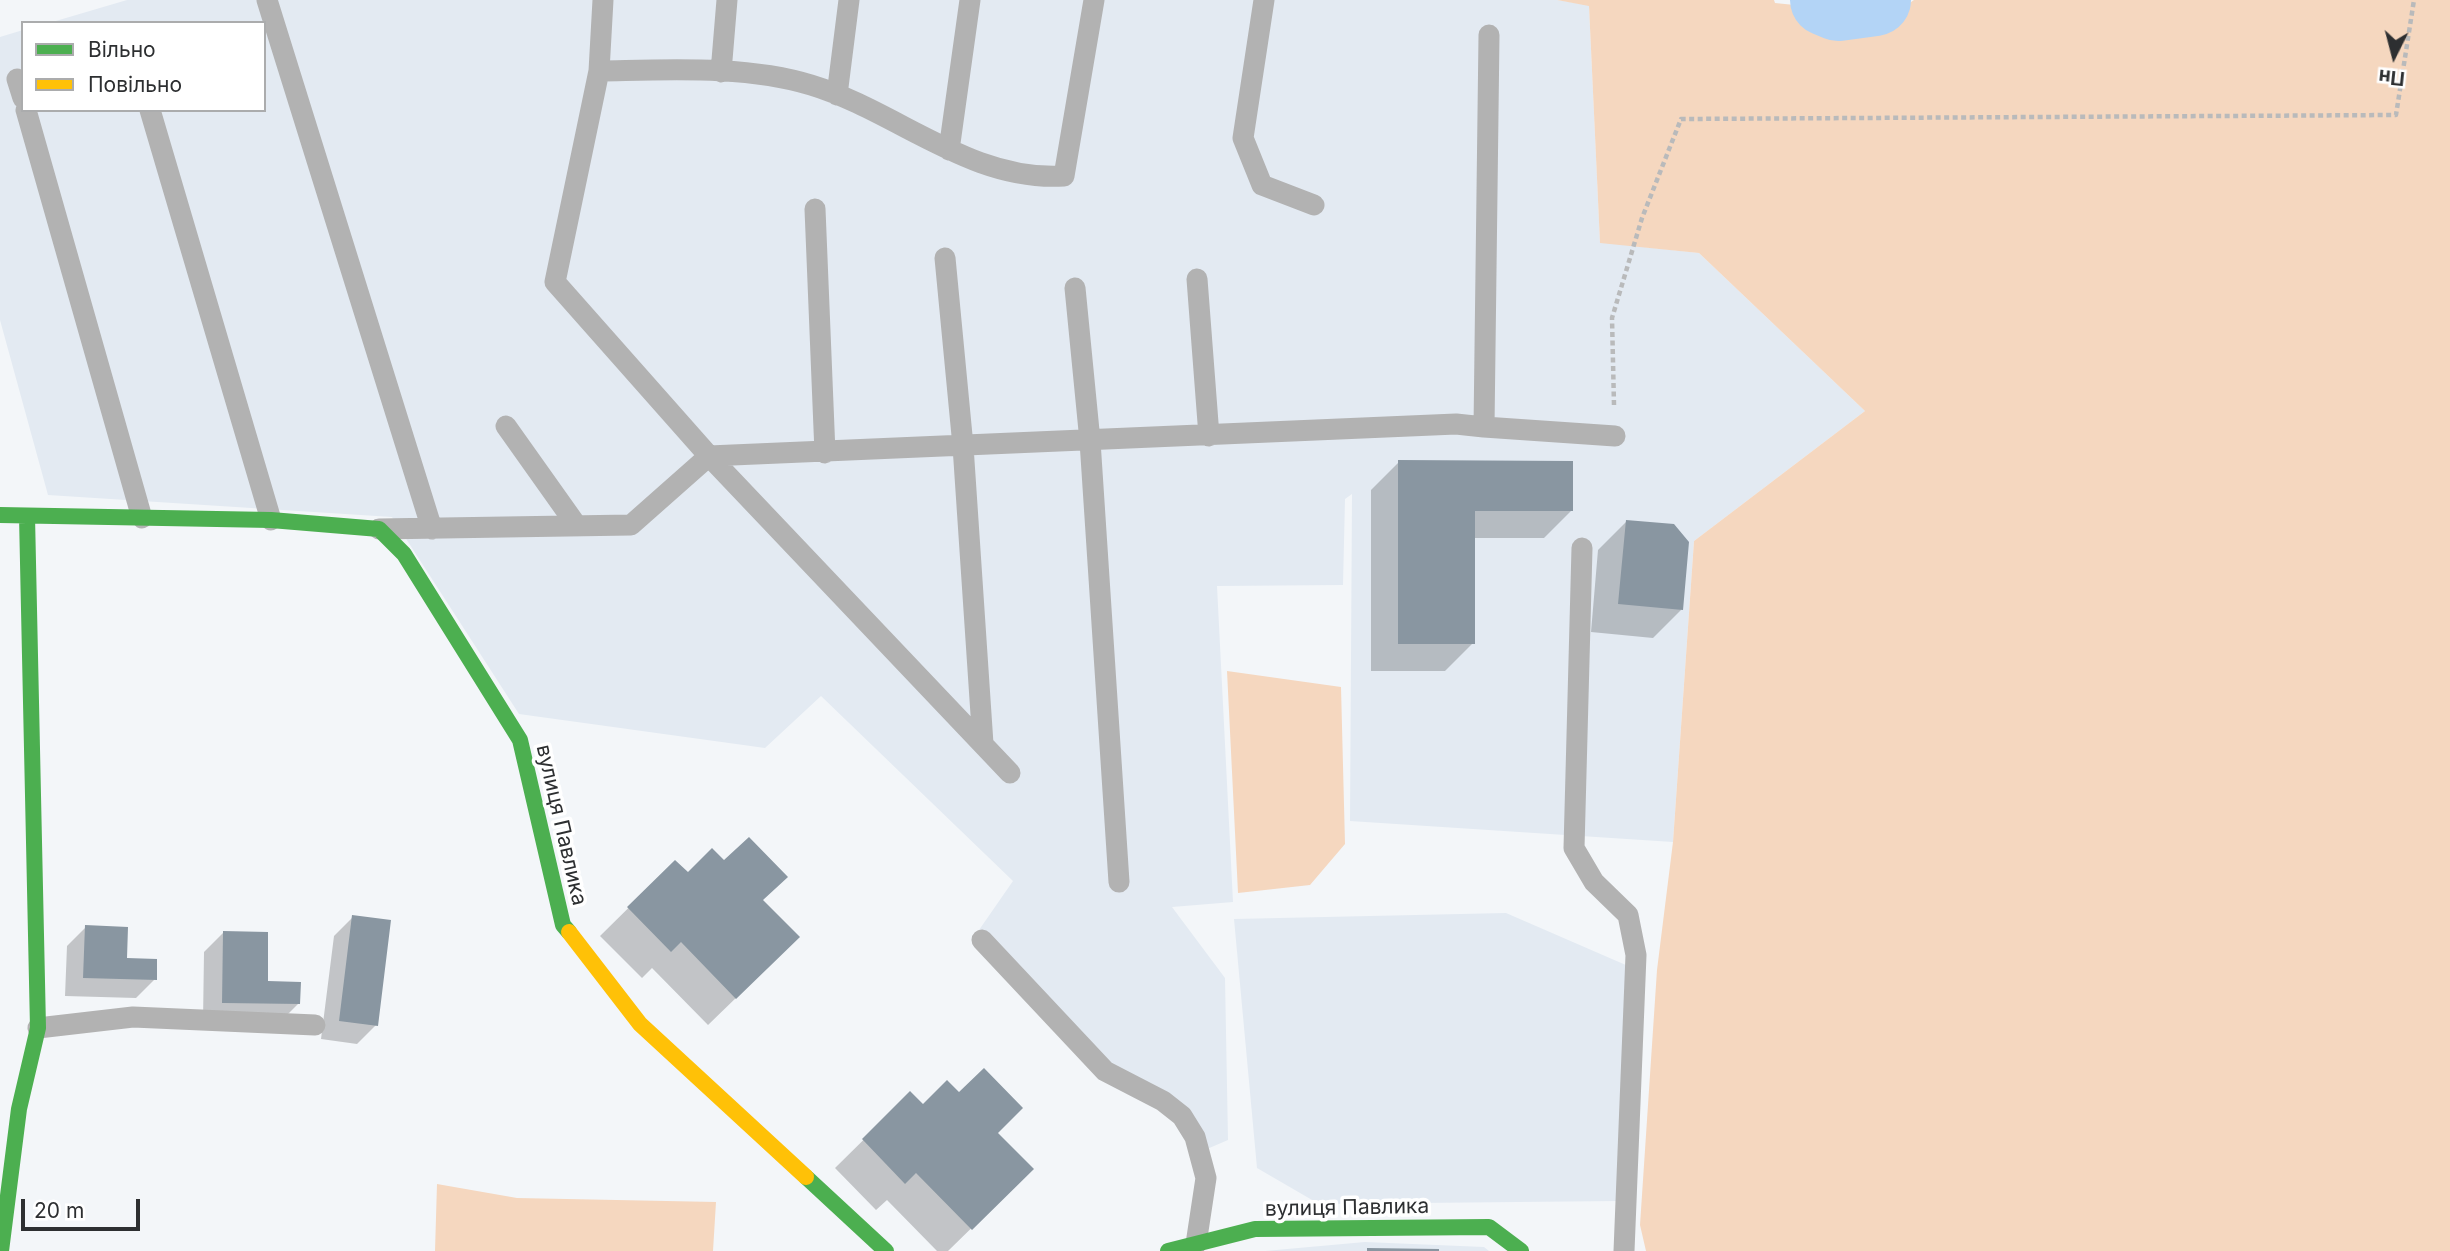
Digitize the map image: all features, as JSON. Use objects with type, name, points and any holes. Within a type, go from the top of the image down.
[{"type":"street","points":[[0,515],[271,520],[379,529]]},
{"type":"street","points":[[1,1251],[19,1109],[38,1028],[27,516]]},
{"type":"street","name":"вулиця Павлика","points":[[379,529],[404,554],[520,740],[563,925],[640,1024],[886,1251]]},
{"type":"street","name":"вулиця Павлика","points":[[1168,1251],[1255,1229],[1489,1227],[1521,1251]]},
{"type":"lane","points":[[267,0],[432,529]]},
{"type":"lane","points":[[603,0],[599,71],[555,282],[709,456],[1010,773]]},
{"type":"lane","points":[[721,72],[727,0]]},
{"type":"lane","points":[[837,95],[849,0]]},
{"type":"lane","points":[[949,150],[970,0]]},
{"type":"lane","points":[[599,71],[700,69],[788,79],[853,100],[949,150],[1015,174],[1064,176],[1094,0]]},
{"type":"lane","points":[[1264,0],[1243,138],[1262,185],[1314,205]]},
{"type":"lane","points":[[1484,427],[1489,35]]},
{"type":"lane","points":[[27,112],[142,518]]},
{"type":"lane","points":[[151,112],[271,520]]},
{"type":"lane","points":[[815,209],[825,453]]},
{"type":"lane","points":[[945,258],[963,446],[983,744]]},
{"type":"lane","points":[[1197,279],[1209,436]]},
{"type":"lane","points":[[1075,288],[1090,441],[1119,883]]},
{"type":"lane","points":[[379,529],[631,525],[709,456],[1456,424],[1615,436]]},
{"type":"lane","points":[[506,426],[577,526]]},
{"type":"lane","points":[[1583,548],[1574,848],[1594,883],[1628,915],[1636,955],[1624,1251]]},
{"type":"lane","points":[[982,940],[1105,1071],[1163,1101],[1182,1116],[1195,1137],[1206,1178],[1196,1244]]},
{"type":"lane","points":[[38,1028],[133,1017],[315,1025]]},
{"type":"path","points":[[1615,436],[1612,318],[1642,218],[1681,120],[2396,116],[2414,0]]},
{"type":"shaded area","points":[[127,0],[1557,0],[1589,5],[1600,242],[1699,253],[1865,411],[1694,541],[1673,842],[1350,821],[1352,494],[1345,499],[1343,585],[1217,586],[1233,902],[1172,907],[1225,978],[1228,1140],[1207,1149],[1166,1101],[1127,1089],[979,930],[1013,881],[821,696],[765,748],[519,714],[392,517],[48,495],[0,320],[0,37],[21,31],[21,112],[266,112],[266,21],[56,21]]},
{"type":"shaded area","points":[[1557,0],[1774,0],[1775,3],[1892,15],[1914,0],[2450,0],[2450,1251],[1646,1251],[1640,1225],[1657,970],[1673,842],[1694,541],[1865,411],[1699,253],[1600,243],[1589,6]]},
{"type":"shaded area","points":[[1227,671],[1341,687],[1345,844],[1310,885],[1238,893]]},
{"type":"shaded area","points":[[1506,913],[1635,969],[1618,1201],[1319,1204],[1257,1168],[1234,919]]},
{"type":"shaded area","points":[[437,1184],[517,1198],[716,1202],[713,1251],[435,1251]]},
{"type":"shaded area","points":[[1365,1242],[1484,1247],[1489,1251],[1265,1251]]},
{"type":"building","points":[[1398,460],[1573,461],[1573,511],[1475,511],[1475,644],[1398,644]]},
{"type":"building","points":[[1626,520],[1674,524],[1689,542],[1683,610],[1618,604]]},
{"type":"building","points":[[749,837],[788,877],[763,900],[800,937],[736,999],[681,942],[671,952],[627,907],[675,860],[688,872],[712,848],[724,860]]},
{"type":"building","points":[[352,915],[391,920],[378,1026],[339,1021]]},
{"type":"building","points":[[85,925],[128,927],[127,958],[157,959],[157,980],[83,978]]},
{"type":"building","points":[[223,931],[268,932],[268,981],[301,982],[300,1004],[222,1003]]},
{"type":"building","points":[[984,1068],[1023,1108],[998,1133],[1034,1169],[972,1230],[916,1173],[905,1184],[862,1139],[910,1091],[923,1104],[947,1080],[959,1092]]},
{"type":"building","points":[[1367,1248],[1439,1249],[1439,1251],[1367,1251]]},
{"type":"waterway","points":[[1826,0],[1838,5],[1875,0]]},
{"type":"traffic: fast","points":[[0,515],[271,520],[379,529],[404,554],[520,740],[563,925],[569,932]]},
{"type":"traffic: fast","points":[[1,1251],[19,1109],[38,1028],[27,516]]},
{"type":"traffic: fast","points":[[806,1177],[886,1251]]},
{"type":"traffic: fast","points":[[1168,1251],[1255,1229],[1489,1227],[1521,1251]]},
{"type":"traffic: slow","points":[[569,932],[640,1024],[806,1177]]}]
